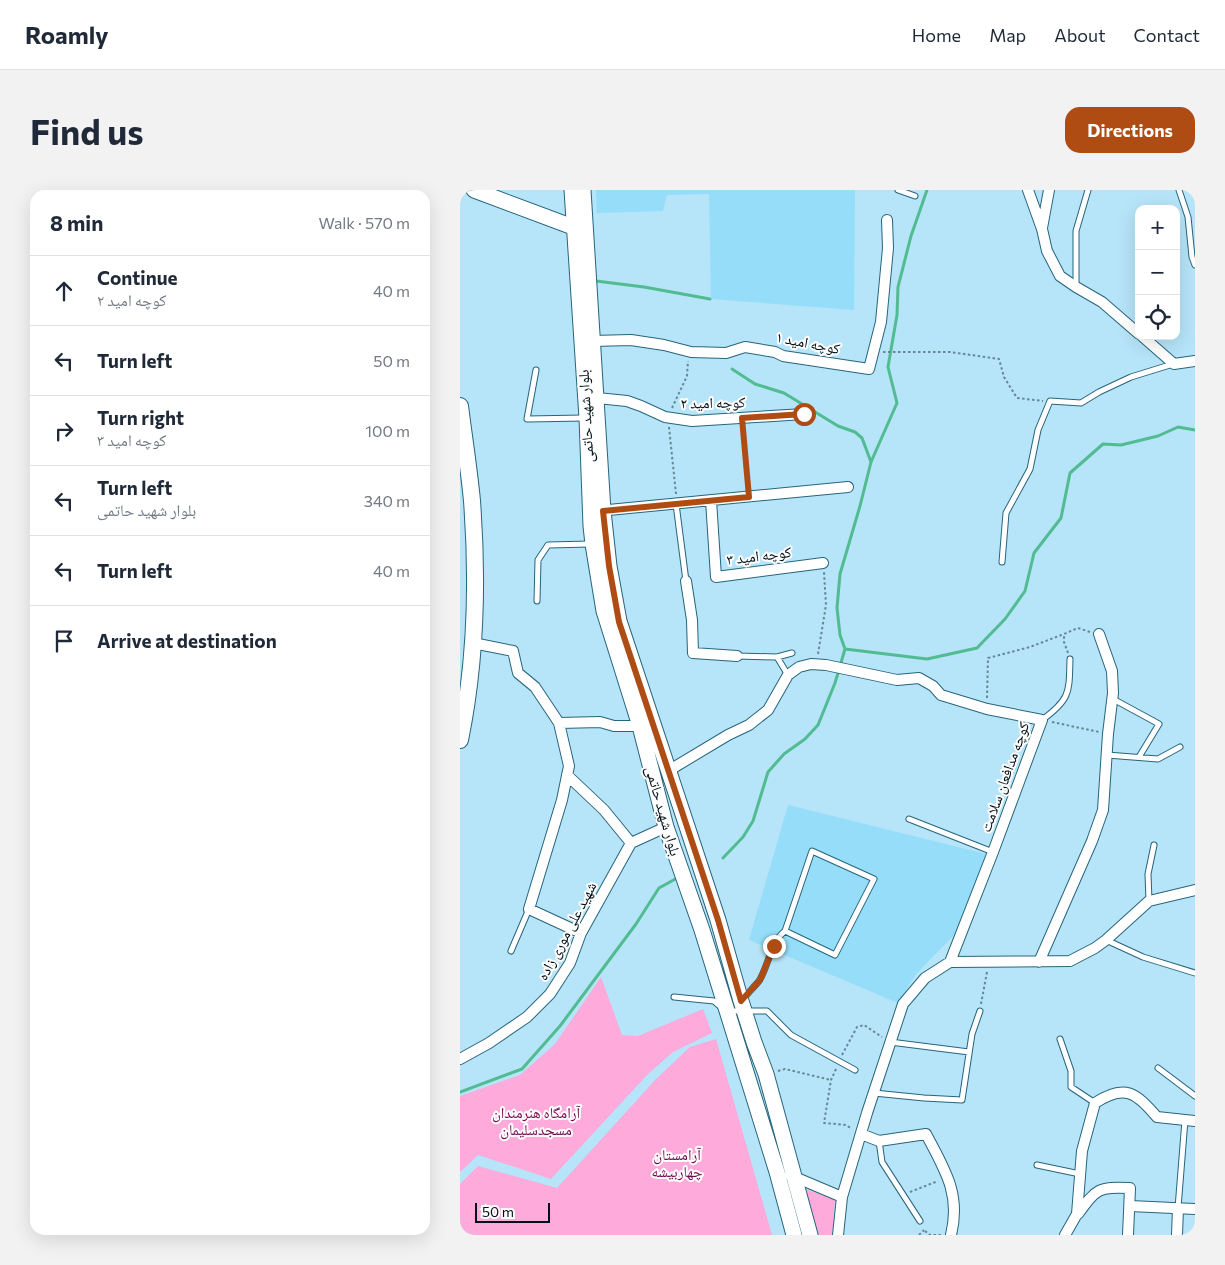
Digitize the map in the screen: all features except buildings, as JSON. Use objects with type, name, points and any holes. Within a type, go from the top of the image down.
[{"type":"main road","points":[[474,190],[580,230]]},
{"type":"main road","points":[[572,190],[580,230]]},
{"type":"main road","points":[[580,230],[584,190]]},
{"type":"main road","name":"بلوار شهید حاتمی","points":[[580,230],[597,398],[597,511],[593,544],[604,611],[640,726],[666,827],[728,1011],[794,1235]]},
{"type":"main road","name":"بلوار شهید حاتمی","points":[[580,230],[587,418],[597,511],[619,622],[718,920],[754,1042],[766,1074],[810,1235]]},
{"type":"main road","points":[[460,406],[473,518],[475,598],[471,667],[460,740]]},
{"type":"street","points":[[1028,190],[1042,229],[1047,251],[1060,276],[1102,302],[1135,331]]},
{"type":"street","points":[[1042,229],[1049,190]]},
{"type":"street","name":"کوچه امید ۱","points":[[592,341],[631,340],[664,345],[691,352],[726,353],[746,347],[775,352],[783,356],[869,369],[881,322],[888,248],[887,220]]},
{"type":"street","points":[[1147,340],[1174,364],[1195,361]]},
{"type":"street","name":"کوچه امید ۲","points":[[597,398],[627,401],[664,417],[692,421],[804,414]]},
{"type":"street","points":[[597,511],[848,487]]},
{"type":"street","name":"کوچه امید ۳","points":[[712,500],[716,577],[823,563]]},
{"type":"street","points":[[686,581],[692,620],[693,653],[737,656]]},
{"type":"street","points":[[1039,962],[1092,841],[1103,810],[1112,699],[1112,671],[1099,634]]},
{"type":"street","points":[[473,643],[513,651],[518,673],[535,687],[559,724],[568,766],[567,774],[557,819],[529,909],[581,933]]},
{"type":"street","name":"کوچه مدافعان سلامت","points":[[788,675],[799,667],[811,664],[844,668],[897,680],[919,678],[933,686],[941,695],[987,709],[1042,720],[994,852],[950,962]]},
{"type":"street","points":[[668,772],[728,735],[749,725],[768,710],[788,675]]},
{"type":"street","points":[[559,724],[600,722],[614,726],[640,726]]},
{"type":"street","points":[[567,774],[604,810],[632,843],[666,827]]},
{"type":"street","name":"شهید علی موری زاده","points":[[460,1059],[489,1043],[527,1017],[550,994],[570,963],[581,933],[632,843]]},
{"type":"street","points":[[838,1235],[842,1197],[890,1042],[903,1004],[925,978],[950,962],[1070,961],[1096,948],[1148,902],[1195,890]]},
{"type":"street","points":[[1077,1214],[1082,1151],[1095,1103],[1108,1094],[1127,1092],[1143,1100],[1157,1117],[1190,1120]]},
{"type":"street","points":[[861,1134],[879,1141],[926,1134],[948,1176],[955,1218],[951,1235]]},
{"type":"street","points":[[777,1172],[794,1176],[842,1197]]},
{"type":"street","points":[[1065,1235],[1077,1214],[1092,1194],[1107,1187],[1130,1188],[1128,1235]]},
{"type":"street","points":[[1130,1206],[1195,1209]]},
{"type":"street","points":[[1177,1235],[1178,1208]]},
{"type":"lane","points":[[898,190],[915,196]]},
{"type":"lane","points":[[1076,287],[1076,231],[1088,190]]},
{"type":"lane","points":[[1179,190],[1188,217],[1192,257],[1195,265]]},
{"type":"lane","points":[[1002,562],[1006,513],[1030,470],[1038,430],[1050,401],[1081,403],[1098,392],[1131,378],[1174,364]]},
{"type":"lane","points":[[536,370],[527,419],[587,418]]},
{"type":"lane","points":[[676,504],[686,581]]},
{"type":"lane","points":[[537,601],[538,560],[548,545],[593,544]]},
{"type":"lane","points":[[737,656],[777,657],[792,653]]},
{"type":"lane","points":[[777,657],[788,675]]},
{"type":"lane","points":[[1042,720],[1065,699],[1069,690],[1070,659]]},
{"type":"lane","points":[[1112,699],[1159,724],[1139,757]]},
{"type":"lane","points":[[1107,755],[1158,759],[1180,747]]},
{"type":"lane","points":[[909,819],[994,852]]},
{"type":"lane","points":[[1148,902],[1148,874],[1154,845]]},
{"type":"lane","points":[[743,1006],[760,980],[780,935],[785,931],[812,851],[874,879],[835,954],[785,931]]},
{"type":"lane","points":[[511,951],[529,909]]},
{"type":"lane","points":[[1106,940],[1143,957],[1195,973]]},
{"type":"lane","points":[[674,997],[714,1001],[728,1011],[743,1006],[767,1011],[791,1035],[855,1070]]},
{"type":"lane","points":[[873,1093],[962,1100],[972,1034],[980,1011]]},
{"type":"lane","points":[[1060,1038],[1072,1071],[1071,1087],[1095,1103]]},
{"type":"lane","points":[[890,1042],[969,1052]]},
{"type":"lane","points":[[1158,1068],[1195,1096]]},
{"type":"lane","points":[[1178,1208],[1190,1120]]},
{"type":"lane","points":[[879,1141],[882,1162],[920,1221]]},
{"type":"lane","points":[[1037,1165],[1080,1174]]},
{"type":"path","points":[[883,352],[950,352],[999,360],[1004,377],[1017,398],[1050,401]]},
{"type":"path","points":[[742,418],[749,497]]},
{"type":"path","points":[[821,665],[826,605],[823,563]]},
{"type":"path","points":[[987,709],[988,658],[1030,647],[1078,628],[1099,634]]},
{"type":"path","points":[[1064,634],[1064,642],[1070,659]]},
{"type":"path","points":[[1042,720],[1108,734]]},
{"type":"path","points":[[980,1011],[989,962]]},
{"type":"path","points":[[861,1134],[846,1125],[824,1122],[831,1080],[857,1027],[864,1025],[890,1042]]},
{"type":"path","points":[[766,1074],[785,1069],[831,1080]]},
{"type":"path","points":[[903,1195],[948,1176]]},
{"type":"path","points":[[925,1231],[930,1235],[944,1235]]},
{"type":"shaded area","points":[[596,190],[855,190],[854,310],[711,299],[709,194],[667,195],[663,211],[597,213]]},
{"type":"shaded area","points":[[788,805],[986,854],[958,931],[916,974],[898,1003],[749,940]]},
{"type":"green space","name":"آرامگاه هنرمندان مسجدسلیمان","points":[[601,977],[622,1035],[638,1036],[703,1009],[712,1033],[673,1052],[647,1075],[551,1179],[478,1155],[460,1172],[460,1096],[520,1075],[555,1044]]},
{"type":"green space","name":"آرامستان چهاربیشه","points":[[716,1039],[772,1235],[460,1235],[460,1184],[478,1166],[557,1188],[657,1078],[690,1047]]},
{"type":"green space","points":[[802,1188],[835,1199],[832,1235],[814,1235]]},
{"type":"waterway","points":[[723,858],[743,837],[753,821],[768,772],[784,754],[805,739],[818,725],[835,683],[845,649],[840,635],[837,608],[840,574],[871,462],[897,403],[888,367],[897,315],[898,287],[911,236],[927,190]]},
{"type":"waterway","points":[[595,278],[596,281],[644,287],[710,299]]},
{"type":"waterway","points":[[732,369],[755,384],[784,393],[838,426],[855,432],[862,438],[871,462]]},
{"type":"waterway","points":[[845,649],[927,659],[977,648],[1005,619],[1025,591],[1034,553],[1061,518],[1070,473],[1103,444],[1121,445],[1158,436],[1178,427],[1195,430]]},
{"type":"waterway","points":[[460,1092],[522,1069],[560,1026],[636,924],[659,888],[679,877]]},
{"type":"route","points":[[774,946],[760,980],[741,1001],[718,920],[619,622],[609,566],[603,511],[749,497],[742,418],[804,414]]}]
